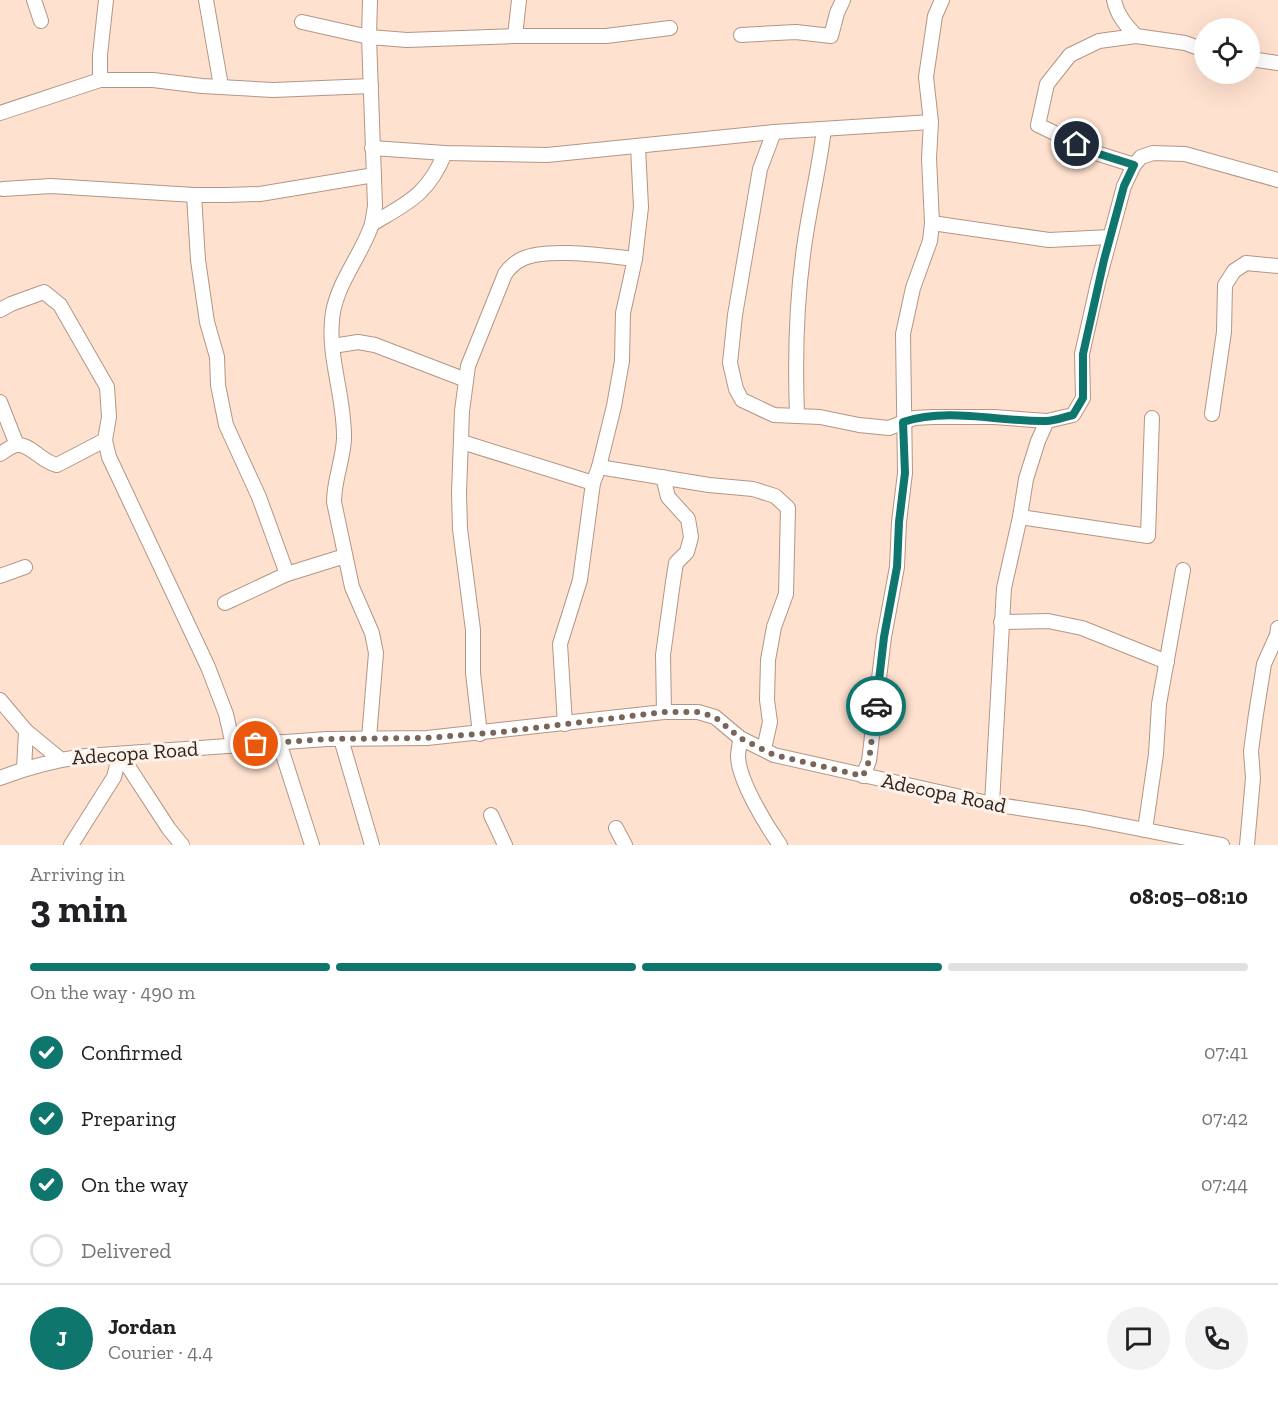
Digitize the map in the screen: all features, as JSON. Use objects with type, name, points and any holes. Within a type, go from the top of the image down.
[{"type":"street","points":[[34,0],[41,21]]},
{"type":"street","points":[[100,80],[100,55],[106,0]]},
{"type":"street","points":[[206,0],[221,86]]},
{"type":"street","points":[[369,738],[376,653],[372,633],[352,587],[334,502],[334,488],[344,439],[342,403],[335,369],[333,311],[346,276],[372,224],[375,206],[368,14],[370,0]]},
{"type":"street","points":[[514,36],[519,0]]},
{"type":"street","points":[[741,35],[795,32],[831,36],[843,0]]},
{"type":"street","points":[[863,776],[869,761],[884,637],[897,567],[899,522],[905,473],[903,334],[913,288],[930,240],[932,223],[929,158],[931,122],[926,77],[935,16],[942,0]]},
{"type":"street","points":[[1114,0],[1116,10],[1123,22],[1136,36]]},
{"type":"street","points":[[302,22],[369,37],[407,40],[514,36],[606,36],[670,28]]},
{"type":"street","points":[[1134,165],[1096,153],[1038,125],[1047,84],[1070,55],[1099,41],[1136,36],[1194,46]]},
{"type":"street","points":[[1260,60],[1278,63]]},
{"type":"street","points":[[0,113],[100,80],[153,80],[202,86],[273,90],[371,86]]},
{"type":"street","points":[[372,148],[445,153],[547,155],[774,132],[931,122]]},
{"type":"street","points":[[797,415],[797,337],[800,287],[809,215],[824,129]]},
{"type":"street","points":[[774,132],[760,169],[735,315],[730,363],[736,388],[742,400],[774,415],[820,417],[890,429],[914,418],[994,417],[1047,421],[1073,415],[1083,398],[1083,354],[1110,237],[1124,186],[1134,165],[1141,158],[1154,153],[1185,154],[1278,180]]},
{"type":"street","points":[[565,724],[561,644],[580,580],[593,483],[599,467],[622,361],[623,313],[635,259],[641,207],[638,147]]},
{"type":"street","points":[[372,224],[418,196],[434,175],[445,153]]},
{"type":"street","points":[[3,189],[51,186],[194,195],[260,194],[374,175]]},
{"type":"street","points":[[194,195],[198,260],[207,322],[217,357],[218,385],[226,424],[259,497],[287,574]]},
{"type":"street","points":[[932,223],[1049,240],[1110,237]]},
{"type":"street","points":[[480,734],[473,673],[473,630],[460,529],[459,493],[462,411],[466,380],[477,341],[505,274],[511,265],[524,257],[559,252],[635,259]]},
{"type":"street","points":[[1212,414],[1224,332],[1225,285],[1234,271],[1246,263],[1278,266]]},
{"type":"street","points":[[0,310],[44,292],[60,305],[106,387],[109,417],[105,440],[109,457],[208,667],[225,714],[233,745]]},
{"type":"street","points":[[333,345],[358,342],[375,345],[466,380]]},
{"type":"street","points":[[0,402],[17,445]]},
{"type":"street","points":[[1020,517],[1148,536],[1152,418]]},
{"type":"street","points":[[992,804],[1004,588],[1026,479],[1047,421]]},
{"type":"street","points":[[0,454],[17,445],[26,447],[45,462],[57,465],[105,440]]},
{"type":"street","points":[[462,442],[593,483]]},
{"type":"street","points":[[599,467],[709,485],[753,489],[775,496],[788,508],[786,594],[774,627],[768,660],[767,699],[770,722],[764,749]]},
{"type":"street","points":[[663,477],[668,497],[688,519],[692,537],[687,552],[676,563],[663,655],[664,712]]},
{"type":"street","points":[[225,603],[287,574],[345,556]]},
{"type":"street","points":[[0,576],[25,567]]},
{"type":"street","points":[[1145,830],[1156,754],[1159,704],[1183,570]]},
{"type":"street","points":[[1001,622],[1048,621],[1082,628],[1167,662]]},
{"type":"street","points":[[1247,845],[1252,778],[1251,751],[1256,714],[1264,664],[1278,628]]},
{"type":"street","points":[[0,700],[26,731],[60,759]]},
{"type":"street","name":"Adecopa Road","points":[[0,778],[60,759],[279,742],[427,738],[480,734],[664,712],[698,712],[715,717],[740,738],[774,755],[992,804],[1084,818],[1222,845]]},
{"type":"street","points":[[24,769],[26,731]]},
{"type":"street","points":[[740,738],[738,756],[740,769],[752,796],[780,845]]},
{"type":"street","points":[[341,739],[372,845]]},
{"type":"street","points":[[279,742],[312,845]]},
{"type":"street","points":[[71,845],[114,777],[120,754]]},
{"type":"street","points":[[120,754],[182,845]]},
{"type":"street","points":[[491,815],[505,845]]},
{"type":"street","points":[[616,828],[625,845]]},
{"type":"way so far","points":[[256,744],[327,739],[427,738],[501,732],[664,712],[698,712],[715,717],[740,738],[774,755],[863,776],[869,761],[876,706]]},
{"type":"route","points":[[876,706],[884,637],[897,567],[899,522],[905,473],[903,422],[914,418],[933,417],[994,417],[1047,421],[1073,415],[1083,398],[1083,354],[1098,283],[1124,186],[1134,165],[1096,153],[1077,144]]}]
